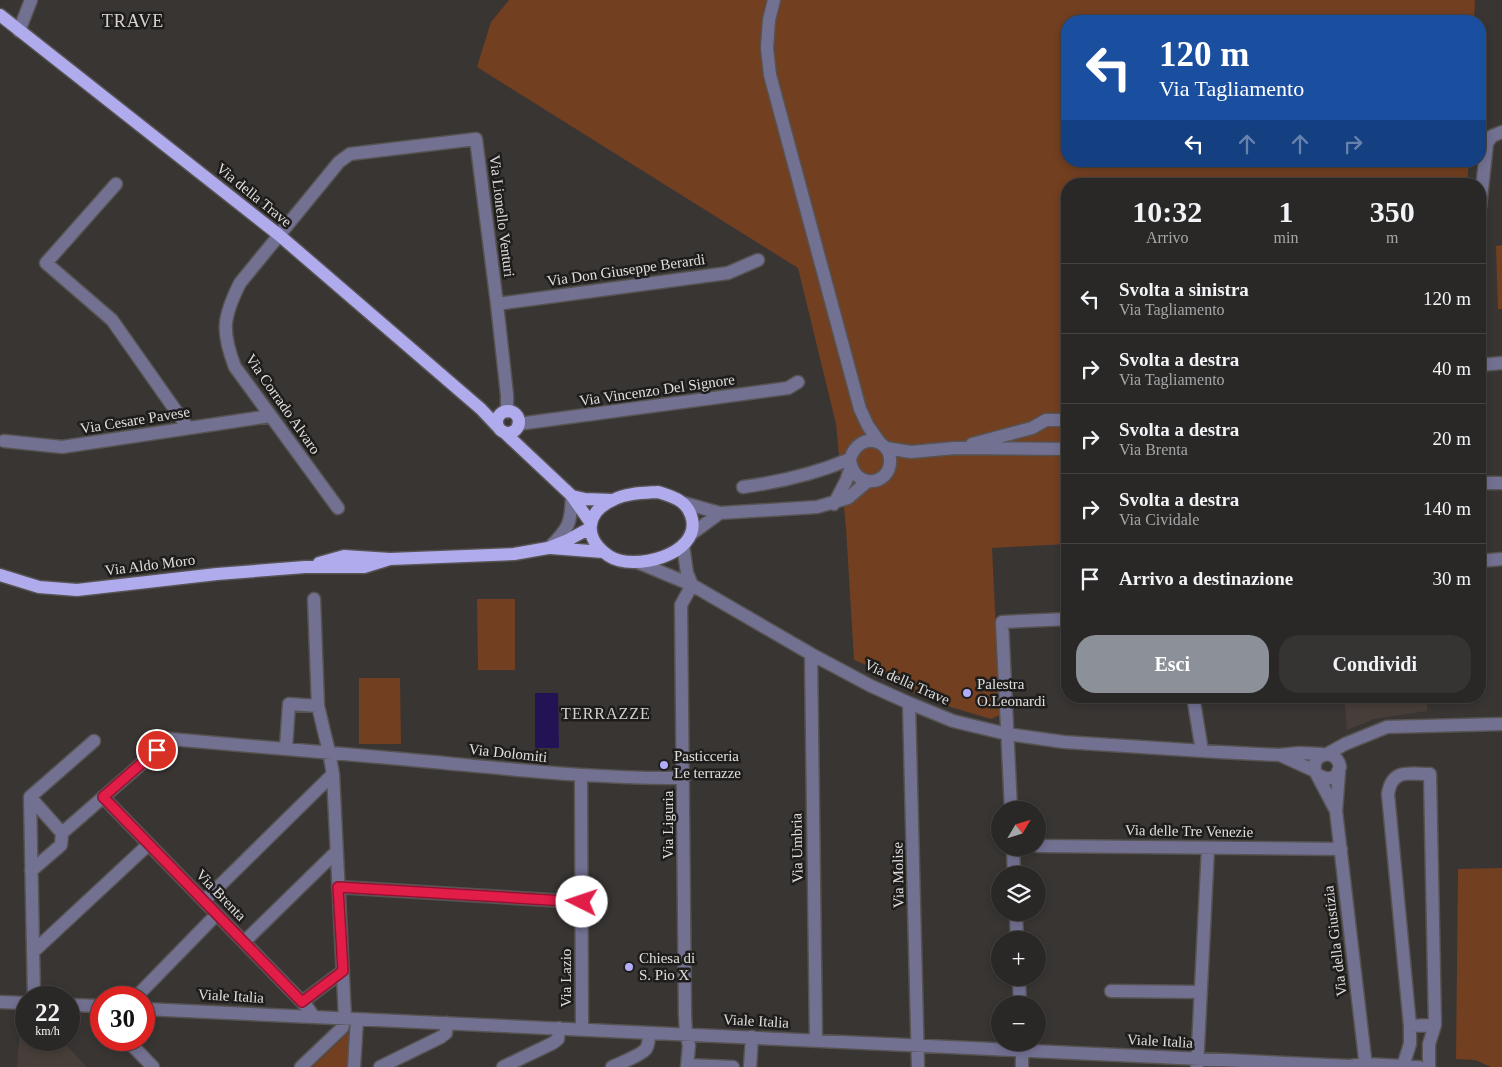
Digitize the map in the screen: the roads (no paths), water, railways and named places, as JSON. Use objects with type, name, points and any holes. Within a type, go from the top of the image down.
[{"type":"main road","name":"Via della Trave","points":[[0,15],[194,167],[481,409],[572,496],[590,525],[593,539],[603,552],[614,558],[637,562],[656,559],[670,554],[687,540]]},
{"type":"main road","points":[[481,409],[505,412]]},
{"type":"main road","name":"Via della Trave","points":[[505,412],[516,415],[518,426],[529,454]]},
{"type":"main road","points":[[505,412],[497,421],[501,429],[514,431],[518,426]]},
{"type":"main road","points":[[572,496],[591,500],[613,500],[634,494],[658,492],[674,497],[684,503],[690,513],[693,525],[687,540]]},
{"type":"main road","points":[[590,525],[594,515],[613,500]]},
{"type":"main road","name":"Via Aldo Moro","points":[[0,575],[39,587],[77,590],[217,574],[305,567],[344,556],[390,559],[514,554],[548,548],[568,540],[590,525]]},
{"type":"main road","name":"Via Aldo Moro","points":[[548,548],[603,552]]},
{"type":"street","points":[[19,31],[31,0]]},
{"type":"street","points":[[774,0],[769,20],[766,48],[770,75],[860,409],[868,426],[890,455],[888,471]]},
{"type":"street","points":[[1486,152],[1487,143],[1492,136],[1502,132]]},
{"type":"street","name":"Via Lionello Venturi","points":[[278,236],[339,162],[350,154],[476,139],[507,395],[505,412]]},
{"type":"street","points":[[116,184],[46,262],[112,320],[188,428]]},
{"type":"street","name":"Via Corrado Alvaro","points":[[278,236],[240,283],[231,301],[225,321],[228,348],[235,367],[338,508]]},
{"type":"street","name":"Via Don Giuseppe Berardi","points":[[497,304],[728,273],[758,260]]},
{"type":"street","points":[[1486,365],[1502,363]]},
{"type":"street","name":"Via Vincenzo Del Signore","points":[[518,426],[788,388],[798,382]]},
{"type":"street","points":[[858,445],[861,428],[860,409]]},
{"type":"street","name":"Via Cesare Pavese","points":[[4,441],[62,448],[270,416]]},
{"type":"street","points":[[955,448],[1032,428],[1046,420],[1061,420]]},
{"type":"street","points":[[834,504],[846,481],[852,451],[858,445],[865,442],[872,441],[883,446],[912,452],[955,448],[1061,449]]},
{"type":"street","points":[[851,463],[854,474],[861,479],[868,481],[876,480],[883,477],[912,452]]},
{"type":"street","points":[[743,487],[775,483],[851,463]]},
{"type":"street","points":[[684,503],[720,513],[817,507],[834,504],[848,498],[868,481]]},
{"type":"street","points":[[1486,483],[1502,483]]},
{"type":"street","points":[[548,548],[564,533],[570,523],[572,496]]},
{"type":"street","points":[[692,585],[687,573],[687,540],[720,513]]},
{"type":"street","points":[[1486,560],[1502,559]]},
{"type":"street","name":"Via della Trave","points":[[637,562],[692,585],[811,654],[909,703],[953,721],[1007,734],[1064,742],[1280,755],[1299,753],[1325,754]]},
{"type":"street","name":"Via Liguria","points":[[687,1066],[689,1045],[686,1034],[681,605],[692,585]]},
{"type":"street","points":[[314,599],[318,706],[333,774],[343,971],[351,1018],[354,1067]]},
{"type":"street","points":[[1011,801],[1002,622],[1061,618]]},
{"type":"street","name":"Via Umbria","points":[[811,654],[816,1040]]},
{"type":"street","name":"Via Molise","points":[[909,703],[918,1067]]},
{"type":"street","points":[[1194,703],[1202,751]]},
{"type":"street","points":[[286,748],[289,704],[318,706]]},
{"type":"street","name":"Via della Giustizia","points":[[1325,754],[1388,727],[1502,724]]},
{"type":"street","name":"Via Dolomiti","points":[[103,797],[170,739],[581,776],[629,779],[684,778]]},
{"type":"street","name":"Via della Giustizia","points":[[1360,739],[1349,751],[1339,769],[1336,812],[1366,1065]]},
{"type":"street","points":[[34,986],[30,797],[94,741]]},
{"type":"street","points":[[1325,754],[1336,758],[1339,769],[1336,776],[1327,779],[1316,773],[1315,761],[1325,754]]},
{"type":"street","name":"Via della Trave","points":[[1280,755],[1316,773]]},
{"type":"street","name":"Via della Giustizia","points":[[1316,773],[1336,812]]},
{"type":"street","points":[[204,901],[333,774]]},
{"type":"street","points":[[1403,1066],[1410,1044],[1410,1026],[1388,794],[1389,785],[1394,777],[1402,774],[1430,774],[1435,1025],[1429,1044],[1429,1067]]},
{"type":"street","name":"Via Lazio","points":[[581,776],[582,1029]]},
{"type":"street","points":[[30,797],[62,834]]},
{"type":"street","points":[[31,871],[61,845],[62,834],[103,797]]},
{"type":"street","name":"Via Brenta","points":[[103,797],[302,1002],[314,1017]]},
{"type":"street","points":[[34,951],[149,844]]},
{"type":"street","name":"Via delle Tre Venezie","points":[[1046,846],[1341,849]]},
{"type":"street","points":[[1197,1063],[1208,848]]},
{"type":"street","points":[[244,942],[337,850]]},
{"type":"street","points":[[338,887],[582,902]]},
{"type":"street","points":[[147,986],[217,914]]},
{"type":"street","points":[[302,1002],[343,971]]},
{"type":"street","points":[[1111,991],[1201,992]]},
{"type":"street","points":[[0,1002],[15,1003]]},
{"type":"street","name":"Viale Italia","points":[[155,1010],[918,1046],[991,1046]]},
{"type":"street","points":[[301,1067],[351,1018]]},
{"type":"street","points":[[380,1067],[441,1037],[446,1033],[447,1023]]},
{"type":"street","points":[[1410,1026],[1435,1025]]},
{"type":"street","points":[[503,1067],[553,1043],[558,1038],[559,1028]]},
{"type":"street","points":[[620,1065],[646,1049],[649,1033]]},
{"type":"street","points":[[750,1067],[752,1037]]},
{"type":"street","name":"Viale Italia","points":[[1046,1048],[1197,1063],[1418,1067]]},
{"type":"street","points":[[138,1051],[153,1067]]},
{"type":"street","points":[[1022,1051],[1022,1067]]},
{"type":"street","points":[[687,1066],[733,1067]]},
{"type":"place","name":"Palestra O.Leonardi","points":[[967,693]]},
{"type":"place","name":"Pasticceria Le terrazze","points":[[664,765]]},
{"type":"place","name":"Chiesa di S. Pio X","points":[[629,967]]},
{"type":"district","name":"TRAVE","points":[[133,21]]},
{"type":"district","name":"TERRAZZE","points":[[606,713]]}]
